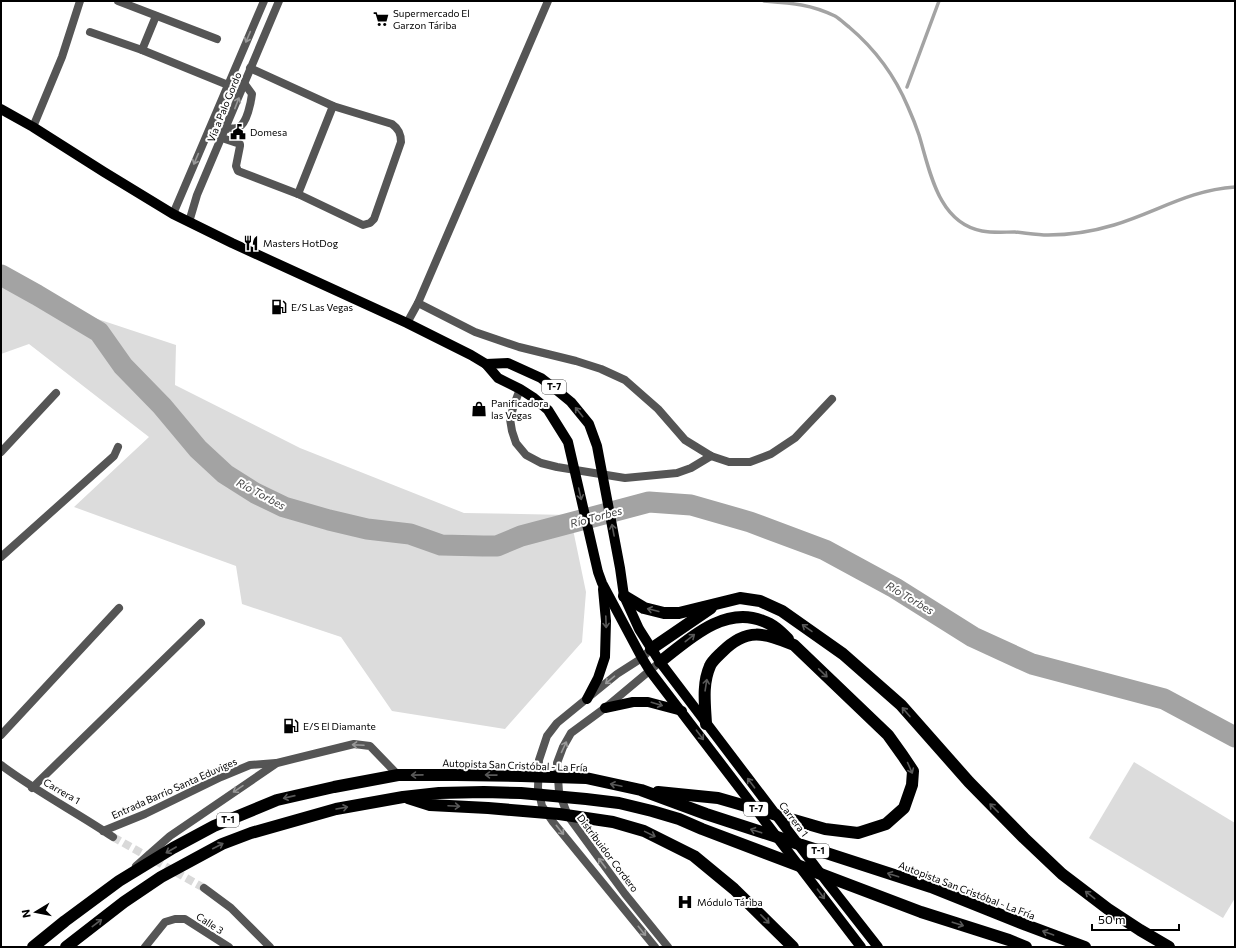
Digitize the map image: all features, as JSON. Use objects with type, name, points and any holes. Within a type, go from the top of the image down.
[{"type":"highway","points":[[624,596],[644,608],[664,613],[679,613],[740,598],[760,601],[782,611],[843,654],[901,705],[969,782],[1062,874],[1108,909],[1169,947]]},
{"type":"highway","points":[[651,649],[719,604]]},
{"type":"highway","points":[[641,790],[718,798],[825,829],[858,833],[886,824],[904,808],[912,785],[913,771],[888,735],[794,644],[776,628],[763,620],[747,617],[724,619],[699,631],[660,662]]},
{"type":"highway","points":[[706,724],[704,694],[707,674],[710,664],[728,646],[740,637],[754,634],[775,637],[794,644]]},
{"type":"highway","name":"Autopista San Cristóbal - La Fría","points":[[33,947],[119,881],[173,848],[214,826],[277,800],[334,787],[398,776],[456,775],[586,778],[641,790],[706,814],[930,887],[1085,947]]},
{"type":"highway","name":"T-1","points":[[66,947],[124,902],[161,877],[222,844],[251,833],[336,809],[403,797],[440,793],[484,792],[521,793],[619,803],[679,819],[921,912],[1009,940],[1026,947]]},
{"type":"highway","points":[[403,797],[430,805],[559,814],[613,822],[644,831],[694,856],[734,889],[793,947]]},
{"type":"main road","name":"T-7","points":[[1,109],[33,127],[173,214],[232,243],[407,323],[486,364],[498,378],[520,389],[548,410],[568,442],[598,572],[602,583],[642,658],[650,671],[862,947]]},
{"type":"main road","name":"T-7","points":[[486,364],[508,363],[541,378],[570,402],[589,424],[597,446],[624,596],[639,629],[660,662]]},
{"type":"main road","points":[[587,699],[598,678],[605,657],[606,621],[602,583]]},
{"type":"main road","name":"Carrera 1","points":[[660,662],[822,876],[878,947]]},
{"type":"main road","points":[[605,708],[633,702],[648,702],[682,711]]},
{"type":"street","points":[[33,127],[62,57],[80,1]]},
{"type":"street","points":[[118,1],[217,39]]},
{"type":"street","name":"Vía a Palo Gordo","points":[[173,214],[264,1]]},
{"type":"street","name":"Vía a Palo Gordo","points":[[189,222],[244,82],[279,1]]},
{"type":"street","points":[[407,323],[418,303],[548,1]]},
{"type":"street","points":[[142,50],[156,16]]},
{"type":"street","points":[[90,32],[142,50],[228,85]]},
{"type":"street","points":[[222,138],[240,144],[236,166],[238,171],[298,194],[363,225],[370,223],[374,219],[401,142],[401,136],[398,128],[392,124],[333,106],[250,68]]},
{"type":"street","points":[[226,129],[239,127],[243,123],[252,102],[252,94],[244,82]]},
{"type":"street","points":[[298,194],[333,106]]},
{"type":"street","points":[[418,303],[475,332],[519,347],[576,361],[601,369],[625,380],[658,409],[685,440],[711,456],[729,462],[750,462],[771,454],[795,438],[832,399]]},
{"type":"street","points":[[520,389],[510,419],[512,431],[516,443],[526,455],[541,463],[625,478],[677,473],[691,468],[711,456]]},
{"type":"street","points":[[1,452],[56,393]]},
{"type":"street","points":[[1,557],[114,456],[118,447]]},
{"type":"street","points":[[1,736],[119,608]]},
{"type":"street","points":[[32,788],[201,623]]},
{"type":"street","points":[[651,649],[642,658],[617,674],[557,723],[547,736],[540,760],[538,788],[542,806],[553,822],[655,947]]},
{"type":"street","name":"Distribuidor Cordero","points":[[660,662],[605,708],[572,733],[563,747],[557,763],[559,792],[568,816],[576,829],[625,894],[668,947]]},
{"type":"street","points":[[119,881],[170,836],[277,762],[354,744],[370,746],[398,776]]},
{"type":"street","name":"Entrada Barrio Santa Eduviges","points":[[103,830],[145,814],[221,777],[250,765],[277,762]]},
{"type":"street","name":"Carrera 1","points":[[2,768],[32,788],[67,807],[112,837]]},
{"type":"street","points":[[204,888],[231,908],[270,947]]},
{"type":"street","name":"Calle 3","points":[[145,947],[166,922],[175,919],[185,919],[229,947]]},
{"type":"shaded area","points":[[1,287],[176,345],[175,385],[300,448],[464,513],[570,515],[586,592],[582,642],[505,729],[392,711],[341,637],[242,604],[236,566],[74,507],[149,437],[29,344],[1,354]]},
{"type":"shaded area","points":[[1134,762],[1235,823],[1235,898],[1223,918],[1089,838]]},
{"type":"waterway","points":[[764,1],[800,5],[826,12],[839,19],[867,44],[890,74],[903,96],[917,128],[938,194],[955,218],[967,226],[986,232],[1015,232],[1044,235],[1081,232],[1130,220],[1173,202],[1203,192],[1235,187]]},
{"type":"waterway","points":[[907,87],[939,1]]},
{"type":"waterway","name":"Río Torbes","points":[[1,275],[99,332],[123,366],[162,406],[198,449],[225,474],[255,493],[284,507],[367,529],[410,534],[441,545],[497,546],[521,536],[649,502],[691,505],[750,522],[825,550],[895,588],[973,637],[1032,664],[1164,699],[1235,737]]},
{"type":"tunnel","points":[[113,837],[204,888]]},
{"type":"place","name":"Supermercado El Garzon Táriba","points":[[381,19]]},
{"type":"place","name":"Domesa","points":[[238,132]]},
{"type":"place","name":"Masters HotDog","points":[[251,243]]},
{"type":"place","name":"E/S Las Vegas","points":[[279,307]]},
{"type":"place","name":"Panificadora las Vegas","points":[[479,409]]},
{"type":"place","name":"E/S El Diamante","points":[[291,726]]},
{"type":"place","name":"Módulo Táriba","points":[[685,902]]}]
